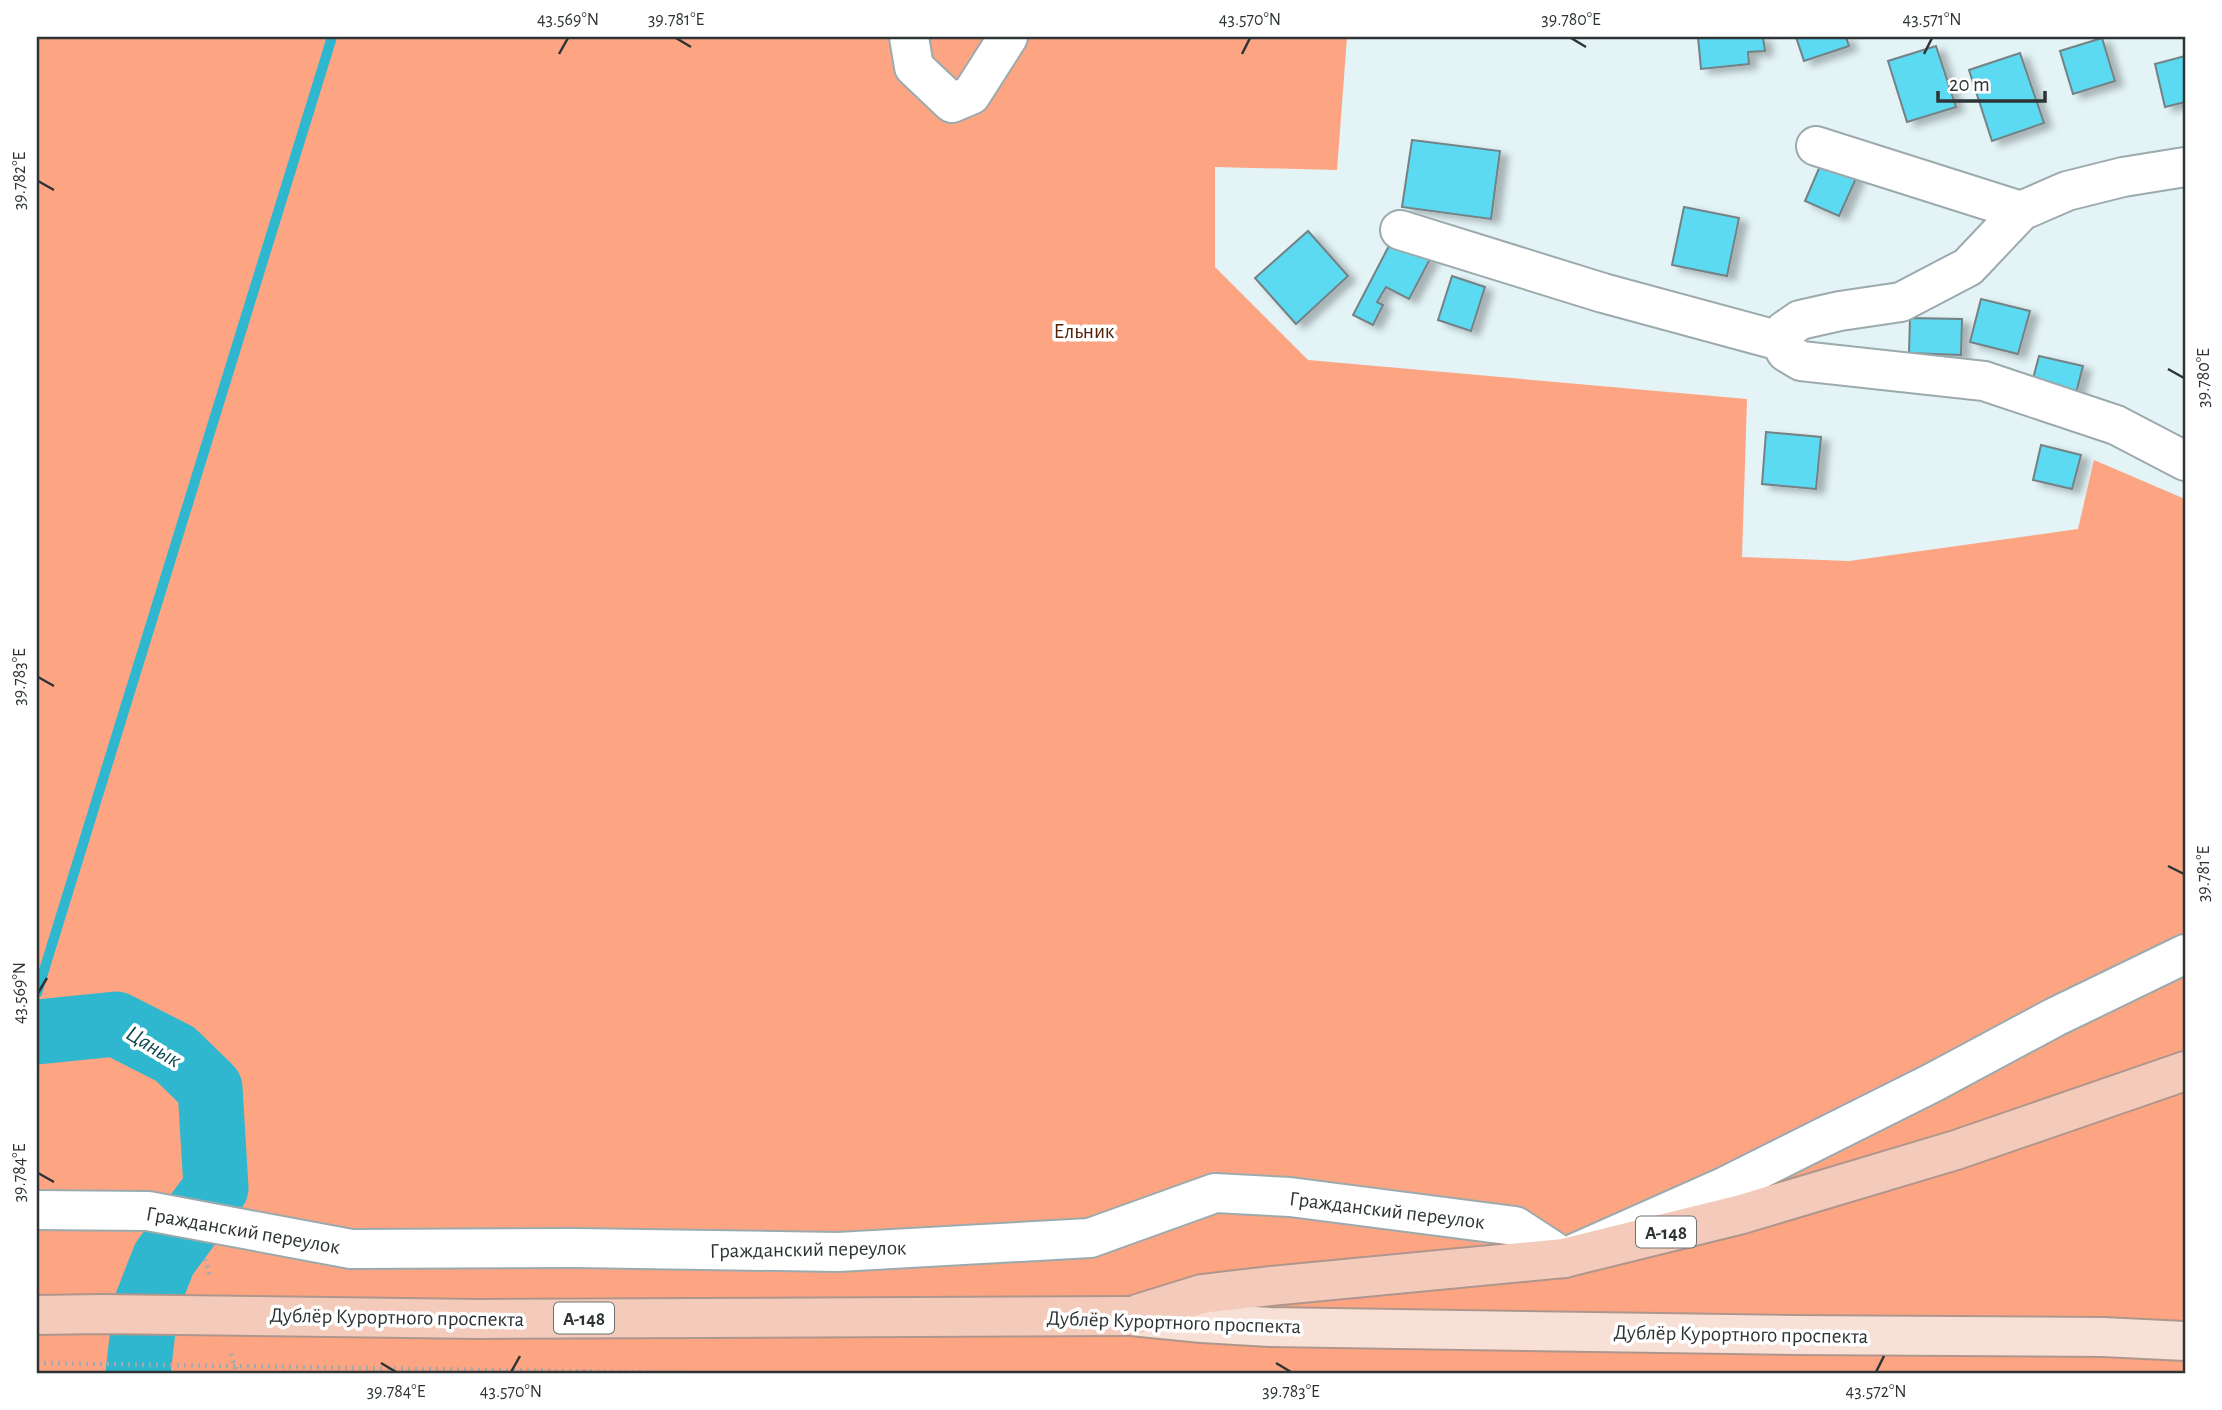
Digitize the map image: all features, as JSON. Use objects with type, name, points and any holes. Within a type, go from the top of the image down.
[{"type":"highway","name":"А-148","points":[[1131,1316],[1202,1294],[1563,1258],[1742,1214],[1956,1150],[2185,1071]]},
{"type":"highway","name":"Дублёр Курортного проспекта","points":[[37,1315],[480,1319],[1131,1316]]},
{"type":"main road","name":"Дублёр Курортного проспекта","points":[[1131,1316],[1270,1326],[2185,1341]]},
{"type":"lane","points":[[909,37],[914,67],[952,103],[971,95],[1008,37]]},
{"type":"lane","points":[[1815,146],[2021,211]]},
{"type":"lane","points":[[1780,341],[1784,331],[1800,320],[1902,302],[1968,267],[2021,211],[2067,191],[2123,177],[2185,167]]},
{"type":"lane","points":[[1400,230],[1603,293],[1780,341],[1786,352],[1801,361],[1984,381],[2116,425],[2185,461]]},
{"type":"lane","points":[[1563,1258],[1726,1186],[1932,1083],[2055,1017],[2185,954]]},
{"type":"lane","name":"Гражданский переулок","points":[[37,1210],[148,1211],[351,1249],[838,1251],[1090,1238],[1215,1193],[1290,1196],[1515,1226],[1563,1258]]},
{"type":"path","points":[[37,1363],[692,1373]]},
{"type":"green space","name":"Ельник","points":[[37,37],[1347,37],[1337,170],[1215,167],[1215,267],[1308,360],[1747,399],[1742,557],[1849,561],[2078,529],[2094,460],[2185,499],[2185,1373],[37,1373]]},
{"type":"building","points":[[1698,37],[1763,37],[1765,51],[1748,52],[1749,64],[1701,69]]},
{"type":"building","points":[[1796,37],[1846,37],[1849,46],[1804,61]]},
{"type":"building","points":[[2102,38],[2115,81],[2073,94],[2060,51]]},
{"type":"building","points":[[1936,46],[1956,107],[1907,122],[1888,61]]},
{"type":"building","points":[[2020,53],[2044,123],[1992,141],[1969,70]]},
{"type":"building","points":[[2185,56],[2185,102],[2165,107],[2155,64]]},
{"type":"building","points":[[1412,140],[1500,151],[1491,219],[1402,207]]},
{"type":"building","points":[[1823,159],[1858,174],[1839,216],[1805,201]]},
{"type":"building","points":[[1684,207],[1739,218],[1727,276],[1672,265]]},
{"type":"building","points":[[1308,231],[1348,276],[1296,324],[1255,278]]},
{"type":"building","points":[[1393,238],[1431,257],[1409,299],[1386,287],[1377,302],[1383,305],[1373,325],[1353,315]]},
{"type":"building","points":[[1452,276],[1485,287],[1471,331],[1438,320]]},
{"type":"building","points":[[1981,299],[2030,311],[2018,354],[1970,342]]},
{"type":"building","points":[[1910,318],[1962,319],[1961,355],[1909,353]]},
{"type":"building","points":[[2039,356],[2083,366],[2075,397],[2031,386]]},
{"type":"building","points":[[1766,432],[1821,437],[1816,489],[1762,484]]},
{"type":"building","points":[[2041,445],[2081,455],[2072,489],[2033,480]]},
{"type":"waterway","points":[[37,993],[332,37]]},
{"type":"waterway","name":"Цанык","points":[[37,1032],[116,1024],[175,1054],[210,1088],[216,1188],[193,1219]]},
{"type":"waterway","name":"Цанык","points":[[138,1373],[146,1305],[164,1259],[191,1222]]}]
